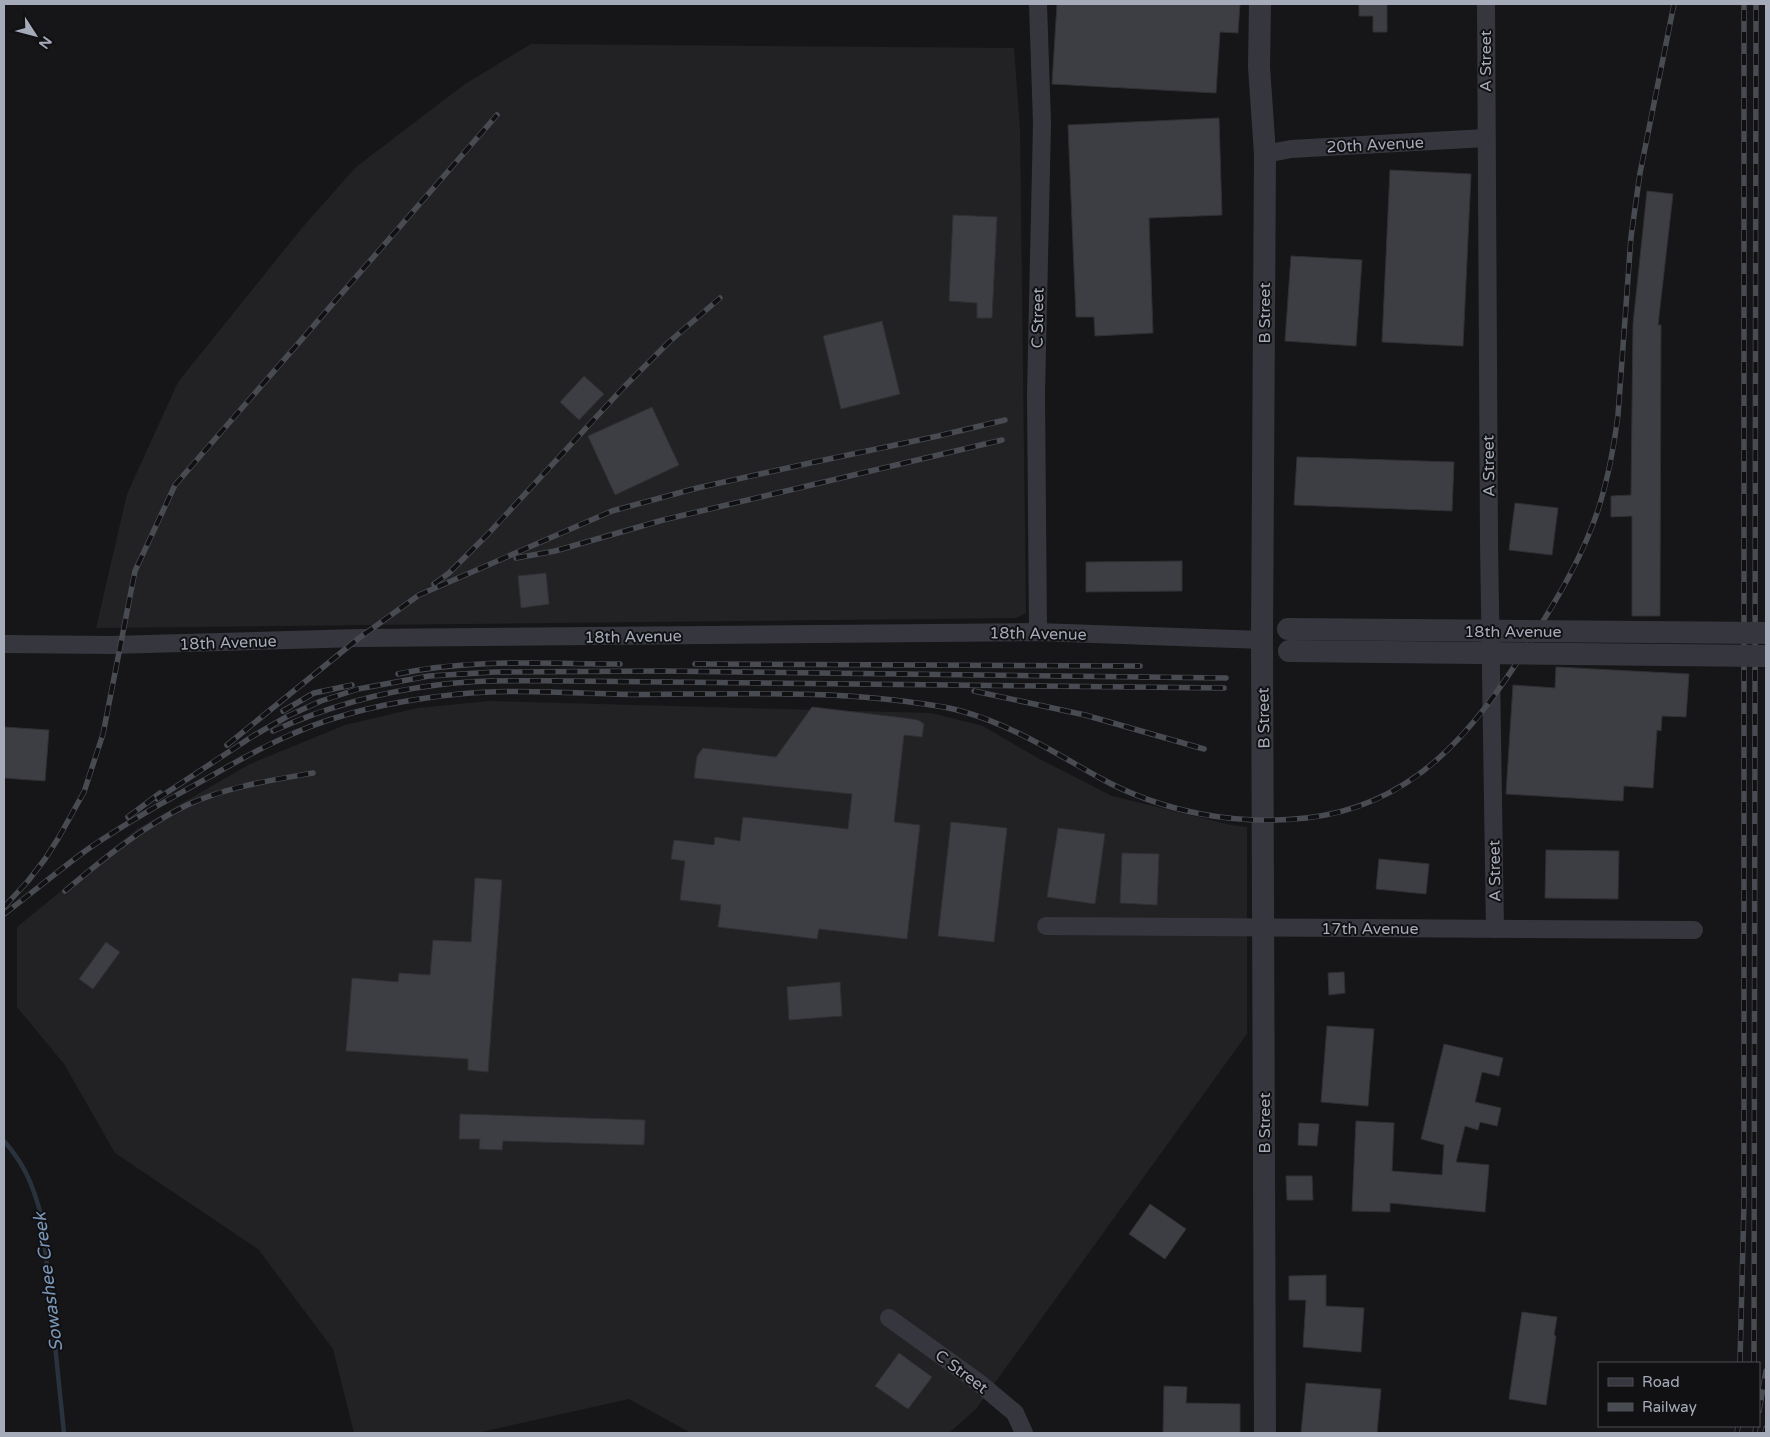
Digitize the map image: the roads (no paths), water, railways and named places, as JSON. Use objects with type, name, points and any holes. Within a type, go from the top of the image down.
[{"type":"street","name":"C Street","points":[[1038,4],[1042,123],[1036,394],[1038,632]]},
{"type":"street","name":"B Street","points":[[1260,4],[1259,67],[1265,154],[1262,640],[1265,1433]]},
{"type":"street","name":"A Street","points":[[1486,4],[1485,138],[1495,929]]},
{"type":"street","name":"20th Avenue","points":[[1265,154],[1291,149],[1485,138]]},
{"type":"street","name":"18th Avenue","points":[[4,644],[111,645],[359,638],[1038,632],[1262,640],[1766,633]]},
{"type":"street","points":[[1288,640],[1766,656]]},
{"type":"street","name":"17th Avenue","points":[[1046,926],[1694,930]]},
{"type":"street","name":"C Street","points":[[889,1318],[978,1382],[1015,1413],[1024,1433]]},
{"type":"waterway","name":"Sowashee Creek","points":[[4,1141],[12,1150],[28,1177],[42,1218],[64,1433]]},
{"type":"railway","points":[[4,914],[77,857],[118,829],[181,792],[277,741],[310,726],[359,711],[430,697],[459,694],[517,692],[788,694],[894,700],[944,707],[980,717],[1033,740],[1124,790],[1148,800],[1200,814],[1253,820],[1306,818],[1344,811],[1378,798],[1409,781],[1436,760],[1461,736],[1484,708],[1527,647],[1567,581],[1584,546],[1598,510],[1605,487],[1618,415],[1631,237],[1640,173],[1674,4]]},
{"type":"railway","points":[[1740,1362],[1744,1202],[1744,4]]},
{"type":"railway","points":[[1754,1362],[1756,4]]},
{"type":"railway","points":[[4,907],[45,859],[84,792],[103,734],[135,571],[175,485],[497,115]]},
{"type":"railway","points":[[434,584],[449,573],[488,534],[624,387],[669,342],[720,298]]},
{"type":"railway","points":[[227,745],[359,638],[419,595],[612,511],[697,488],[1005,420]]},
{"type":"railway","points":[[516,558],[555,551],[663,520],[1002,440]]},
{"type":"railway","points":[[398,674],[425,669],[481,664],[620,664]]},
{"type":"railway","points":[[695,664],[1140,666]]},
{"type":"railway","points":[[157,799],[253,736],[288,716],[321,701],[358,689],[429,676],[495,672],[660,671],[1226,678]]},
{"type":"railway","points":[[273,731],[333,708],[374,696],[416,688],[470,682],[570,681],[1224,688]]},
{"type":"railway","points":[[283,711],[314,693],[352,685]]},
{"type":"railway","points":[[974,691],[1085,715],[1204,749]]},
{"type":"railway","points":[[65,891],[139,833],[187,805],[217,793],[265,781],[313,773]]},
{"type":"railway","points":[[128,817],[160,793]]},
{"type":"railway","points":[[1760,1405],[1766,1371]]},
{"type":"railway","points":[[1737,1433],[1738,1427]]},
{"type":"railway","points":[[1755,1433],[1756,1427]]},
{"type":"railway","points":[[1765,1433],[1766,1428]]}]
